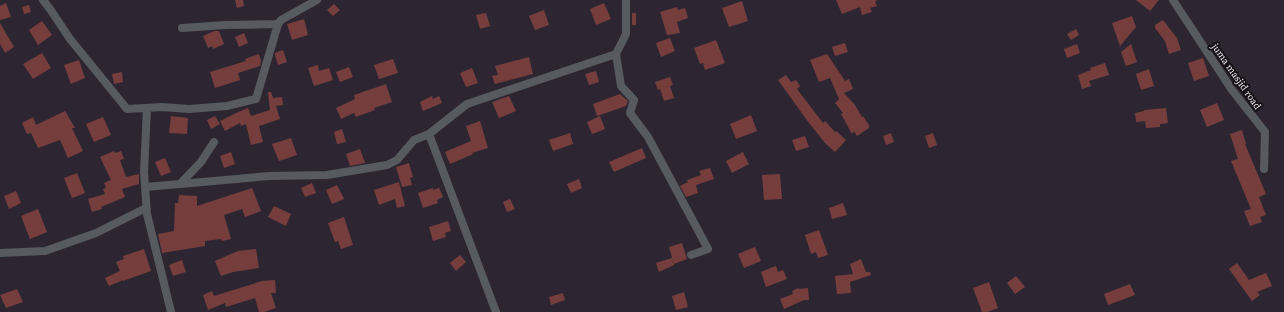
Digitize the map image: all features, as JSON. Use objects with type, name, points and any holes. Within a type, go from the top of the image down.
[{"type":"street","points":[[42,0],[50,9],[70,39],[127,109],[162,107],[189,109],[227,106],[256,99],[278,24],[281,20],[317,0]]},
{"type":"street","points":[[626,0],[626,34],[616,54],[621,86],[634,100],[630,113],[648,137],[708,249],[691,255]]},
{"type":"street","name":"juma masjid road","points":[[1173,0],[1232,90],[1265,132],[1264,169]]},
{"type":"street","points":[[182,28],[225,25],[278,24]]},
{"type":"street","points":[[145,187],[269,176],[326,175],[387,165],[397,160],[414,140],[429,134],[467,104],[616,54]]},
{"type":"street","points":[[148,108],[144,172],[146,208],[171,312]]},
{"type":"street","points":[[429,134],[496,312]]},
{"type":"street","points":[[180,184],[201,162],[214,142]]},
{"type":"street","points":[[0,253],[45,251],[96,234],[146,208]]},
{"type":"building","points":[[235,0],[243,0],[244,6],[237,8]]},
{"type":"building","points":[[836,0],[877,0],[875,2],[877,6],[870,8],[872,12],[862,15],[860,7],[842,14]]},
{"type":"building","points":[[1136,0],[1159,0],[1150,11]]},
{"type":"building","points":[[742,1],[748,21],[729,27],[722,8]]},
{"type":"building","points":[[6,3],[11,17],[0,20],[0,6]]},
{"type":"building","points":[[604,3],[611,19],[596,25],[590,9]]},
{"type":"building","points":[[334,4],[340,10],[333,16],[327,10]]},
{"type":"building","points":[[29,5],[31,12],[24,14],[22,7]]},
{"type":"building","points":[[677,7],[678,10],[685,8],[688,18],[677,22],[680,33],[667,35],[660,12]]},
{"type":"building","points":[[544,10],[549,25],[535,30],[529,16]]},
{"type":"building","points":[[486,13],[490,26],[480,29],[476,15]]},
{"type":"building","points":[[632,13],[636,13],[636,25],[632,25]]},
{"type":"building","points":[[1132,16],[1136,27],[1120,46],[1112,23]]},
{"type":"building","points":[[304,19],[308,35],[292,40],[287,24]]},
{"type":"building","points":[[1163,20],[1177,38],[1181,50],[1169,54],[1165,41],[1155,28],[1155,25]]},
{"type":"building","points":[[42,21],[52,35],[38,45],[29,30]]},
{"type":"building","points":[[0,23],[14,47],[5,53],[0,44]]},
{"type":"building","points":[[1076,29],[1079,35],[1071,40],[1067,34]]},
{"type":"building","points":[[214,31],[219,31],[224,44],[213,49],[212,46],[208,48],[203,36]]},
{"type":"building","points":[[244,33],[248,43],[239,47],[235,37]]},
{"type":"building","points":[[670,38],[675,51],[661,57],[656,43]]},
{"type":"building","points":[[716,40],[725,63],[705,70],[703,63],[700,64],[694,48]]},
{"type":"building","points":[[845,43],[848,52],[835,56],[832,47]]},
{"type":"building","points":[[1077,44],[1080,53],[1067,58],[1064,49]]},
{"type":"building","points":[[1131,44],[1137,62],[1126,66],[1121,52]]},
{"type":"building","points":[[283,50],[287,62],[278,65],[275,53]]},
{"type":"building","points":[[42,53],[51,68],[33,79],[23,64]]},
{"type":"building","points":[[259,54],[261,61],[260,66],[238,73],[240,80],[215,88],[210,72],[246,61],[245,59]]},
{"type":"building","points":[[827,54],[845,81],[849,79],[853,89],[844,93],[855,105],[869,125],[869,128],[857,136],[854,131],[852,134],[841,114],[843,113],[835,103],[839,99],[830,78],[819,82],[810,60]]},
{"type":"building","points":[[529,57],[533,74],[495,84],[492,76],[498,75],[495,66]]},
{"type":"building","points":[[1203,58],[1209,76],[1194,81],[1188,63]]},
{"type":"building","points":[[393,59],[398,73],[379,79],[374,65]]},
{"type":"building","points":[[79,60],[85,78],[71,84],[64,65]]},
{"type":"building","points":[[1105,63],[1109,75],[1089,81],[1091,86],[1082,89],[1078,75],[1091,70],[1090,68]]},
{"type":"building","points":[[318,65],[319,71],[329,68],[333,80],[314,86],[308,68]]},
{"type":"building","points":[[349,67],[353,77],[340,82],[336,72]]},
{"type":"building","points":[[472,68],[478,83],[466,87],[460,73]]},
{"type":"building","points":[[1149,69],[1154,86],[1141,90],[1136,74]]},
{"type":"building","points":[[596,71],[599,82],[589,85],[585,74]]},
{"type":"building","points":[[122,72],[123,82],[114,84],[112,74]]},
{"type":"building","points":[[786,75],[791,82],[796,80],[800,86],[797,89],[823,123],[825,121],[835,132],[836,131],[846,140],[835,152],[825,143],[806,119],[778,80]]},
{"type":"building","points":[[670,77],[673,85],[670,86],[674,98],[664,101],[660,89],[658,90],[655,82]]},
{"type":"building","points":[[386,84],[392,102],[374,108],[375,110],[356,117],[354,113],[341,119],[336,108],[355,99],[354,95]]},
{"type":"building","points":[[268,92],[271,92],[273,98],[282,97],[283,105],[276,106],[280,119],[259,126],[263,142],[251,145],[246,124],[241,126],[240,123],[225,131],[220,121],[236,113],[248,108],[251,116],[270,110]]},
{"type":"building","points":[[620,94],[628,101],[626,106],[597,116],[593,104]]},
{"type":"building","points":[[432,96],[433,99],[439,96],[442,103],[423,111],[420,102]]},
{"type":"building","points":[[509,96],[516,111],[499,118],[492,102]]},
{"type":"building","points":[[1217,103],[1224,120],[1207,127],[1200,110]]},
{"type":"building","points":[[1166,108],[1168,123],[1160,124],[1160,127],[1146,128],[1145,121],[1136,122],[1135,113],[1144,110]]},
{"type":"building","points":[[65,111],[75,128],[72,128],[83,151],[68,158],[60,140],[38,148],[31,133],[27,134],[22,123],[33,117],[36,125]]},
{"type":"building","points":[[751,115],[757,131],[736,139],[730,124]]},
{"type":"building","points":[[171,116],[188,118],[187,134],[169,133]]},
{"type":"building","points":[[215,116],[220,124],[211,129],[207,120]]},
{"type":"building","points":[[600,116],[605,129],[592,134],[587,122]]},
{"type":"building","points":[[103,117],[111,135],[94,142],[86,124]]},
{"type":"building","points":[[480,121],[488,148],[472,153],[473,154],[450,164],[445,152],[471,141],[466,126]]},
{"type":"building","points":[[342,129],[346,142],[337,144],[334,132]]},
{"type":"building","points":[[1242,130],[1245,144],[1266,194],[1259,197],[1266,215],[1260,217],[1262,222],[1250,226],[1244,211],[1251,209],[1231,161],[1238,159],[1230,134]]},
{"type":"building","points":[[570,133],[573,144],[553,151],[549,140]]},
{"type":"building","points":[[891,133],[894,142],[886,145],[883,136]]},
{"type":"building","points":[[933,133],[937,145],[929,148],[925,136]]},
{"type":"building","points":[[805,136],[809,147],[796,151],[792,140]]},
{"type":"building","points":[[291,138],[297,155],[279,161],[272,144]]},
{"type":"building","points":[[642,148],[646,158],[614,172],[609,162]]},
{"type":"building","points":[[360,149],[365,163],[350,166],[346,154]]},
{"type":"building","points":[[114,151],[115,153],[121,151],[124,159],[120,160],[126,177],[139,174],[139,184],[122,189],[125,197],[101,207],[102,209],[92,212],[88,199],[105,194],[103,189],[106,188],[104,183],[111,180],[100,157]]},
{"type":"building","points":[[231,152],[235,164],[224,168],[220,156]]},
{"type":"building","points":[[743,152],[749,164],[732,173],[726,161]]},
{"type":"building","points":[[165,158],[171,172],[161,176],[155,162]]},
{"type":"building","points":[[409,163],[413,177],[410,178],[412,185],[402,187],[396,167]]},
{"type":"building","points":[[710,168],[714,179],[696,185],[698,193],[686,197],[680,186],[688,182],[687,180],[701,175],[699,171]]},
{"type":"building","points":[[77,173],[85,193],[72,198],[64,178]]},
{"type":"building","points":[[780,174],[782,199],[764,200],[762,175]]},
{"type":"building","points":[[579,179],[582,188],[571,193],[567,184]]},
{"type":"building","points":[[399,182],[405,206],[397,208],[395,199],[379,205],[374,190]]},
{"type":"building","points":[[312,183],[316,193],[305,197],[301,188]]},
{"type":"building","points":[[337,185],[344,199],[332,204],[326,190]]},
{"type":"building","points":[[252,188],[261,211],[245,217],[242,209],[224,215],[231,239],[222,241],[221,239],[205,241],[205,246],[162,253],[158,234],[174,231],[175,203],[178,203],[179,195],[197,196],[197,206]]},
{"type":"building","points":[[433,188],[433,190],[439,188],[443,197],[437,200],[438,203],[423,208],[418,193]]},
{"type":"building","points":[[16,191],[21,203],[9,209],[4,196]]},
{"type":"building","points":[[510,199],[515,209],[507,212],[503,202]]},
{"type":"building","points":[[843,203],[847,215],[832,219],[829,208]]},
{"type":"building","points":[[274,206],[291,214],[286,226],[268,217]]},
{"type":"building","points":[[38,209],[47,232],[30,239],[21,216]]},
{"type":"building","points":[[344,217],[353,245],[341,249],[338,241],[335,242],[328,223]]},
{"type":"building","points":[[448,221],[451,231],[445,233],[446,237],[433,241],[429,227]]},
{"type":"building","points":[[819,230],[828,255],[818,258],[816,252],[811,254],[805,235]]},
{"type":"building","points":[[682,243],[687,259],[674,264],[669,247]]},
{"type":"building","points":[[755,247],[761,261],[744,268],[738,254]]},
{"type":"building","points":[[144,249],[151,271],[109,286],[105,278],[120,271],[116,262],[124,259],[123,256]]},
{"type":"building","points":[[256,249],[259,268],[233,272],[221,276],[215,261],[238,251]]},
{"type":"building","points":[[460,255],[466,262],[456,271],[450,263]]},
{"type":"building","points":[[672,258],[674,265],[659,272],[656,263]]},
{"type":"building","points":[[861,259],[866,272],[870,272],[871,275],[850,282],[851,293],[837,294],[835,276],[853,274],[850,264]]},
{"type":"building","points":[[182,260],[186,272],[173,276],[169,265]]},
{"type":"building","points":[[1237,263],[1249,280],[1266,273],[1272,286],[1257,292],[1260,295],[1252,301],[1229,269]]},
{"type":"building","points":[[776,266],[778,272],[783,270],[787,279],[766,287],[761,272]]},
{"type":"building","points":[[1016,276],[1025,287],[1015,294],[1007,283]]},
{"type":"building","points":[[275,280],[276,293],[271,293],[276,308],[264,312],[259,312],[255,298],[226,307],[225,303],[208,310],[203,295],[212,291],[214,296],[262,281]]},
{"type":"building","points":[[989,282],[998,308],[987,312],[982,312],[973,288]]},
{"type":"building","points":[[1130,284],[1135,295],[1108,305],[1104,294]]},
{"type":"building","points":[[798,288],[808,288],[809,300],[804,300],[784,309],[780,299],[793,294],[792,291]]},
{"type":"building","points":[[17,289],[23,302],[6,308],[0,295]]},
{"type":"building","points":[[684,292],[688,307],[676,310],[672,296]]},
{"type":"building","points":[[563,293],[565,300],[551,305],[549,297]]}]
